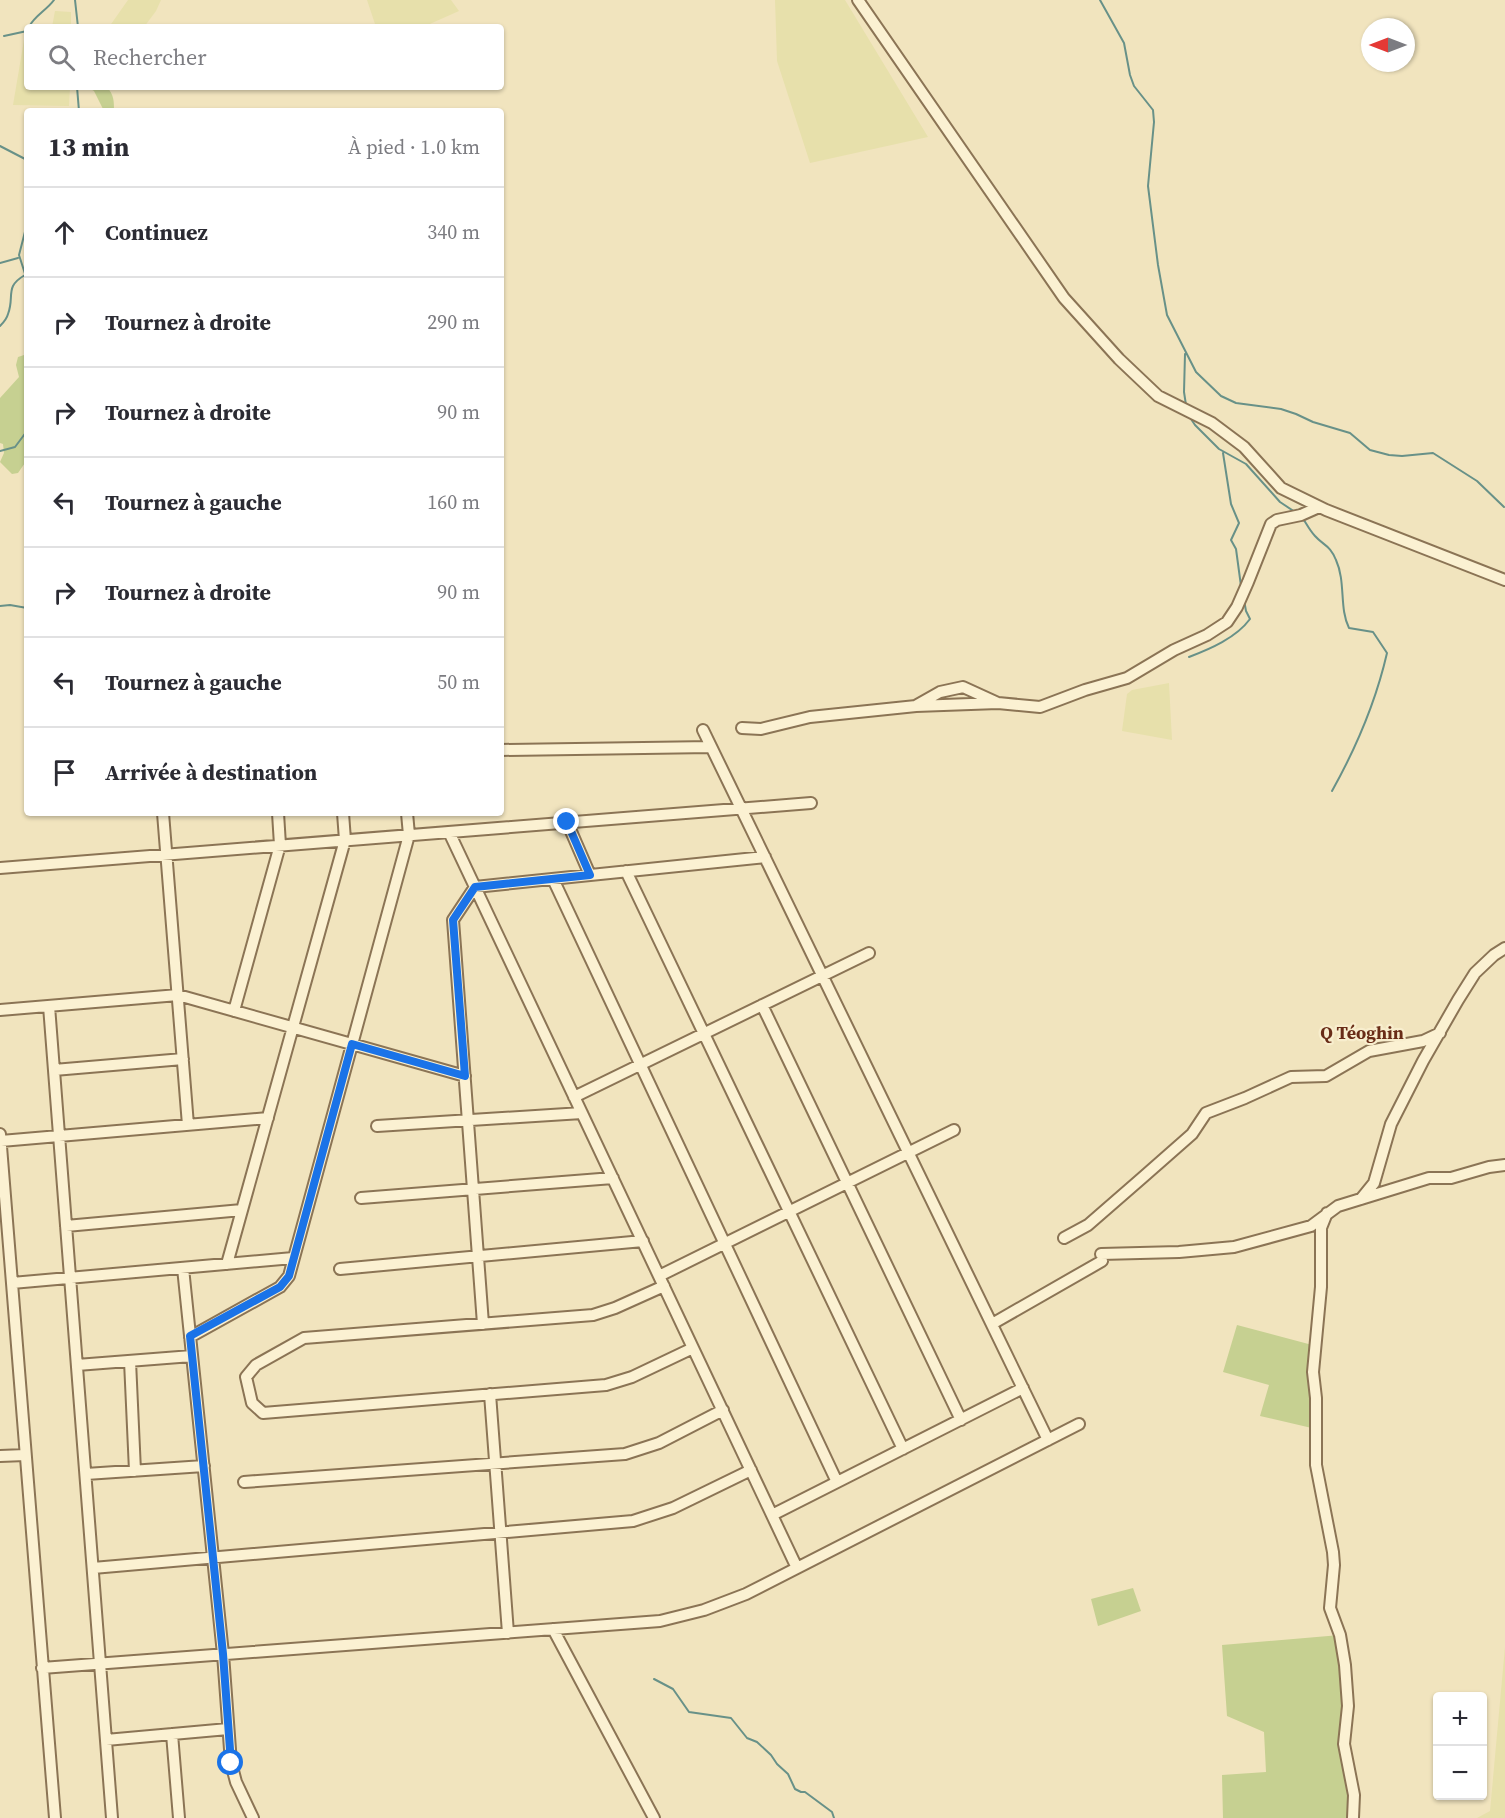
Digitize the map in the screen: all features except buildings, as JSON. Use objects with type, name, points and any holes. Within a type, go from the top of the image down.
[{"type":"street","points":[[858,0],[1064,298],[1119,359],[1158,396],[1212,423],[1244,447],[1281,488],[1319,507],[1505,580]]},
{"type":"street","points":[[742,728],[761,729],[810,717],[916,706],[998,703],[1040,707],[1085,690],[1127,678],[1227,622],[1237,607],[1271,524],[1319,507]]},
{"type":"street","points":[[916,706],[940,692],[963,687],[998,703]]},
{"type":"street","points":[[703,730],[1048,1440]]},
{"type":"street","points":[[504,750],[711,747]]},
{"type":"street","points":[[0,868],[811,803]]},
{"type":"street","points":[[163,816],[188,1125]]},
{"type":"street","points":[[234,1011],[280,845],[278,816]]},
{"type":"street","points":[[227,1264],[345,840],[343,816]]},
{"type":"street","points":[[190,1336],[280,1287],[289,1276],[409,835],[408,816]]},
{"type":"street","points":[[567,822],[590,875]]},
{"type":"street","points":[[449,832],[797,1568]]},
{"type":"street","points":[[475,887],[765,857]]},
{"type":"street","points":[[626,872],[903,1449]]},
{"type":"street","points":[[553,879],[837,1482]]},
{"type":"street","points":[[475,887],[453,920],[483,1324]]},
{"type":"street","points":[[1360,1200],[1374,1183],[1391,1124],[1440,1033],[1475,974],[1494,955],[1505,948]]},
{"type":"street","points":[[574,1097],[870,953]]},
{"type":"street","points":[[0,1010],[178,995],[465,1076]]},
{"type":"street","points":[[762,1005],[961,1420]]},
{"type":"street","points":[[49,1006],[112,1818]]},
{"type":"street","points":[[1064,1238],[1088,1226],[1192,1134],[1206,1113],[1291,1077],[1326,1076],[1369,1051],[1423,1041],[1440,1033]]},
{"type":"street","points":[[54,1070],[183,1059]]},
{"type":"street","points":[[377,1126],[582,1113]]},
{"type":"street","points":[[1,1141],[268,1118]]},
{"type":"street","points":[[693,1348],[632,1377],[606,1384],[263,1413],[252,1403],[246,1377],[256,1365],[304,1338],[593,1315],[615,1308],[725,1244],[954,1130]]},
{"type":"street","points":[[0,1134],[55,1818]]},
{"type":"street","points":[[992,1324],[1101,1257],[1234,1247],[1311,1226],[1338,1206],[1429,1178],[1451,1178],[1489,1167],[1505,1165]]},
{"type":"street","points":[[361,1198],[613,1178]]},
{"type":"street","points":[[66,1226],[242,1210]]},
{"type":"street","points":[[1327,1213],[1321,1236],[1321,1287],[1313,1372],[1316,1398],[1316,1465],[1333,1552],[1334,1579],[1330,1608],[1340,1635],[1345,1665],[1348,1706],[1344,1744],[1354,1795],[1353,1818]]},
{"type":"street","points":[[340,1269],[643,1241]]},
{"type":"street","points":[[12,1283],[293,1258]]},
{"type":"street","points":[[183,1268],[223,1654],[228,1729],[234,1772],[254,1818]]},
{"type":"street","points":[[77,1365],[192,1356]]},
{"type":"street","points":[[130,1361],[135,1471]]},
{"type":"street","points":[[772,1515],[1023,1388]]},
{"type":"street","points":[[490,1394],[508,1632]]},
{"type":"street","points":[[244,1482],[624,1454],[659,1443],[723,1410]]},
{"type":"street","points":[[42,1668],[660,1621],[704,1610],[746,1594],[1079,1424]]},
{"type":"street","points":[[0,1456],[25,1455]]},
{"type":"street","points":[[86,1474],[204,1466]]},
{"type":"street","points":[[93,1568],[633,1521],[674,1508],[751,1470]]},
{"type":"street","points":[[553,1629],[654,1818]]},
{"type":"street","points":[[106,1740],[228,1729]]},
{"type":"street","points":[[172,1734],[179,1818]]},
{"type":"shaded area","points":[[128,0],[161,0],[146,24],[111,24]]},
{"type":"shaded area","points":[[367,0],[451,0],[459,11],[430,24],[375,24]]},
{"type":"shaded area","points":[[775,0],[845,0],[928,137],[810,163],[777,61]]},
{"type":"shaded area","points":[[55,11],[71,12],[71,24],[53,24]]},
{"type":"shaded area","points":[[24,40],[24,90],[70,90],[69,106],[13,105]]},
{"type":"shaded area","points":[[1169,683],[1172,740],[1122,731],[1127,694],[1132,690]]},
{"type":"shaded area","points":[[1505,1647],[1505,1818],[1477,1818],[1490,1811]]},
{"type":"green space","points":[[92,90],[109,90],[113,98],[114,108],[102,108]]},
{"type":"green space","points":[[24,355],[24,464],[18,473],[12,474],[0,462],[4,453],[3,444],[0,443],[0,398],[19,377],[16,365],[18,357]]},
{"type":"green space","points":[[1237,1325],[1316,1346],[1316,1429],[1260,1416],[1269,1385],[1223,1372]]},
{"type":"green space","points":[[1133,1588],[1141,1611],[1098,1626],[1091,1599]]},
{"type":"green space","points":[[1340,1635],[1344,1731],[1353,1818],[1223,1818],[1222,1775],[1266,1772],[1264,1732],[1227,1716],[1222,1645]]},
{"type":"waterway","points":[[31,24],[54,0]]},
{"type":"waterway","points":[[75,0],[78,24]]},
{"type":"waterway","points":[[1100,0],[1124,43],[1134,86],[1153,110],[1148,186],[1158,265],[1167,315],[1196,372],[1221,396],[1236,403],[1281,409],[1296,414],[1313,422],[1350,433],[1370,450],[1402,456],[1433,453],[1477,481],[1504,507]]},
{"type":"waterway","points":[[4,36],[24,32]]},
{"type":"waterway","points":[[77,90],[79,108]]},
{"type":"waterway","points":[[0,146],[24,158]]},
{"type":"waterway","points":[[24,236],[19,255],[24,271]]},
{"type":"waterway","points":[[0,263],[18,258]]},
{"type":"waterway","points":[[0,326],[10,308],[12,288],[24,276]]},
{"type":"waterway","points":[[1185,354],[1186,405]]},
{"type":"waterway","points":[[1189,416],[1219,449],[1246,464],[1280,502],[1295,512]]},
{"type":"waterway","points":[[0,451],[15,447],[24,435]]},
{"type":"waterway","points":[[1223,453],[1231,504],[1239,523],[1231,540],[1236,549],[1241,586]]},
{"type":"waterway","points":[[1302,517],[1313,534],[1329,548],[1336,560],[1341,577],[1344,612],[1349,628],[1373,632],[1387,653],[1364,724],[1332,791]]},
{"type":"waterway","points":[[1189,657],[1222,642],[1244,626],[1250,619],[1244,600]]},
{"type":"waterway","points":[[0,606],[24,607]]},
{"type":"waterway","points":[[654,1679],[673,1689],[689,1712],[731,1718],[747,1738],[757,1742],[771,1755],[788,1774],[795,1789],[805,1792],[832,1812],[834,1818]]},
{"type":"district","name":"Q Téoghin","points":[[1362,1033]]},
{"type":"route","points":[[231,1763],[223,1654],[190,1336],[280,1287],[289,1276],[352,1044],[465,1076],[453,920],[475,887],[590,875],[567,822]]}]
